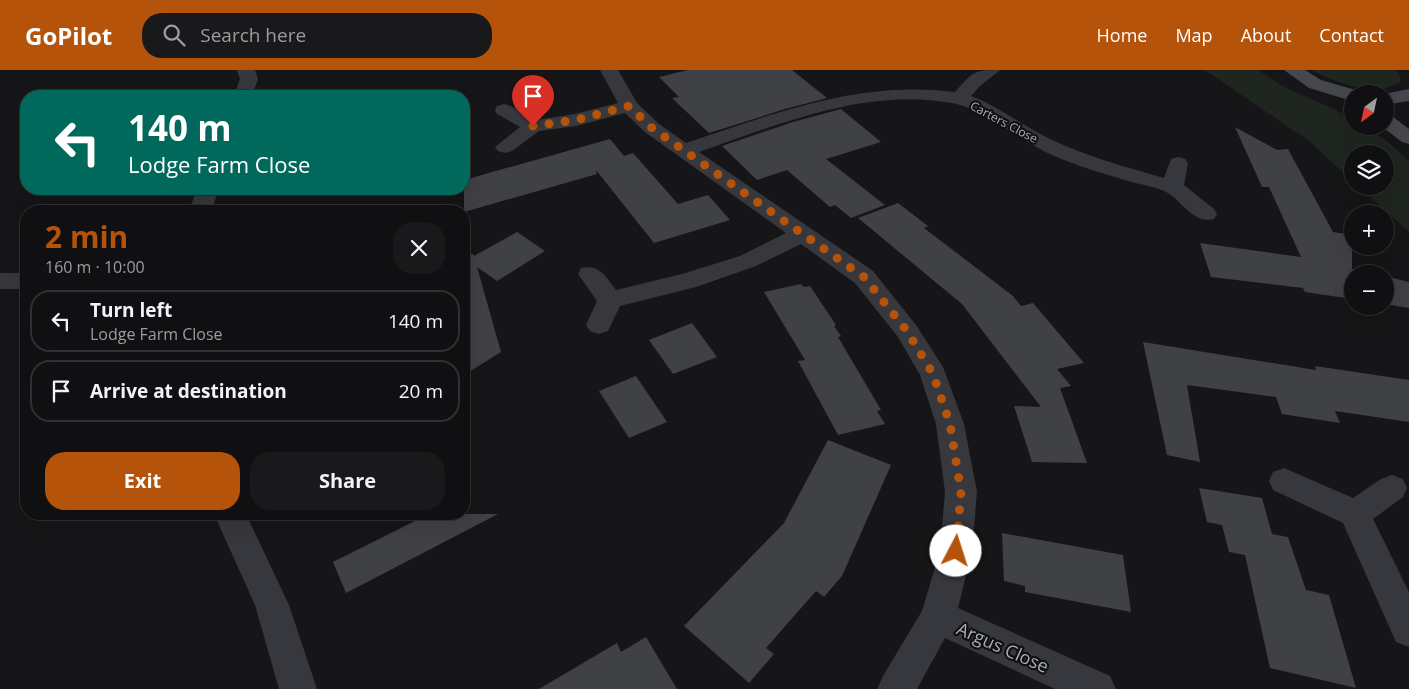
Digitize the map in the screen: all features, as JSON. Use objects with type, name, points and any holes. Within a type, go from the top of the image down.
[{"type":"main road","points":[[1293,70],[1315,84],[1344,94]]},
{"type":"main road","points":[[1394,98],[1409,95]]},
{"type":"main road","points":[[1394,127],[1409,138]]},
{"type":"street","points":[[245,90],[249,80],[246,70]]},
{"type":"street","points":[[609,70],[629,106],[652,128],[864,277],[907,331],[933,374],[950,424],[961,492],[956,551],[938,617],[896,689]]},
{"type":"street","points":[[960,98],[974,82],[991,70]]},
{"type":"street","name":"Carters Close","points":[[685,150],[802,112],[860,98],[923,95],[960,98],[1044,144],[1072,156],[1174,186],[1206,214]]},
{"type":"street","points":[[505,147],[533,126],[576,120],[629,106]]},
{"type":"street","points":[[504,110],[533,126]]},
{"type":"street","points":[[1174,186],[1178,163]]},
{"type":"street","points":[[610,300],[687,281],[748,261],[802,234]]},
{"type":"street","points":[[590,274],[610,300]]},
{"type":"street","points":[[0,281],[20,281]]},
{"type":"street","points":[[599,325],[610,300]]},
{"type":"street","points":[[1284,482],[1356,514],[1409,630]]},
{"type":"street","points":[[1356,514],[1392,488]]},
{"type":"street","points":[[233,520],[272,605],[298,689]]},
{"type":"street","name":"Argus Close","points":[[938,617],[1097,689]]},
{"type":"shaded area","points":[[1205,70],[1258,70],[1286,88],[1344,115],[1344,135],[1379,135],[1391,145],[1344,145],[1344,174],[1309,141]]},
{"type":"shaded area","points":[[1312,70],[1396,70],[1401,79],[1400,82],[1394,85],[1347,85]]},
{"type":"shaded area","points":[[1394,148],[1409,161],[1409,232],[1394,218],[1394,205],[1379,205],[1368,195],[1394,195]]},
{"type":"building","points":[[688,70],[792,70],[827,98],[709,133],[672,98],[679,97],[659,77]]},
{"type":"building","points":[[841,109],[881,142],[826,159],[885,205],[851,218],[835,205],[830,207],[787,170],[757,180],[722,146],[793,122]]},
{"type":"building","points":[[1235,127],[1277,150],[1288,149],[1333,232],[1344,234],[1344,255],[1352,255],[1352,265],[1344,265],[1344,298],[1305,292],[1303,288],[1211,277],[1200,243],[1301,257],[1269,187],[1262,187]]},
{"type":"building","points":[[610,139],[624,156],[633,153],[678,204],[708,195],[730,220],[654,243],[596,170],[597,174],[470,210],[470,205],[464,205],[464,195],[470,195],[470,178]]},
{"type":"building","points":[[898,203],[928,226],[924,228],[1013,296],[1021,306],[1033,303],[1084,363],[1057,369],[1071,386],[1060,388],[1087,463],[1032,462],[1014,406],[1041,407],[962,304],[858,218]]},
{"type":"building","points":[[517,232],[545,251],[497,281],[477,267],[501,352],[470,371],[470,254],[474,256]]},
{"type":"building","points":[[1394,278],[1409,282],[1409,308],[1394,306]]},
{"type":"building","points":[[801,284],[804,287],[810,286],[836,325],[834,326],[841,336],[838,337],[881,410],[877,411],[885,424],[838,435],[798,361],[805,360],[764,292]]},
{"type":"building","points":[[692,323],[717,357],[673,374],[649,340]]},
{"type":"building","points":[[1143,342],[1316,370],[1315,366],[1409,380],[1409,422],[1335,411],[1340,423],[1282,414],[1276,397],[1187,385],[1200,462],[1167,455]]},
{"type":"building","points":[[636,376],[667,422],[629,438],[599,391]]},
{"type":"building","points":[[828,440],[891,465],[842,576],[824,597],[816,591],[766,648],[774,654],[749,683],[684,626],[784,523]]},
{"type":"building","points":[[1199,488],[1262,498],[1272,534],[1288,537],[1306,590],[1329,595],[1356,688],[1270,668],[1245,555],[1229,552],[1222,525],[1207,522]]},
{"type":"building","points":[[470,514],[498,514],[346,593],[333,562],[417,520],[470,520]]},
{"type":"building","points":[[1002,533],[1123,555],[1131,612],[1025,592],[1025,586],[1004,581]]},
{"type":"building","points":[[646,637],[677,689],[539,689],[617,643],[621,652]]},
{"type":"route","points":[[533,126],[576,120],[629,106],[652,128],[864,277],[907,331],[933,374],[950,424],[961,492],[956,551]]}]
